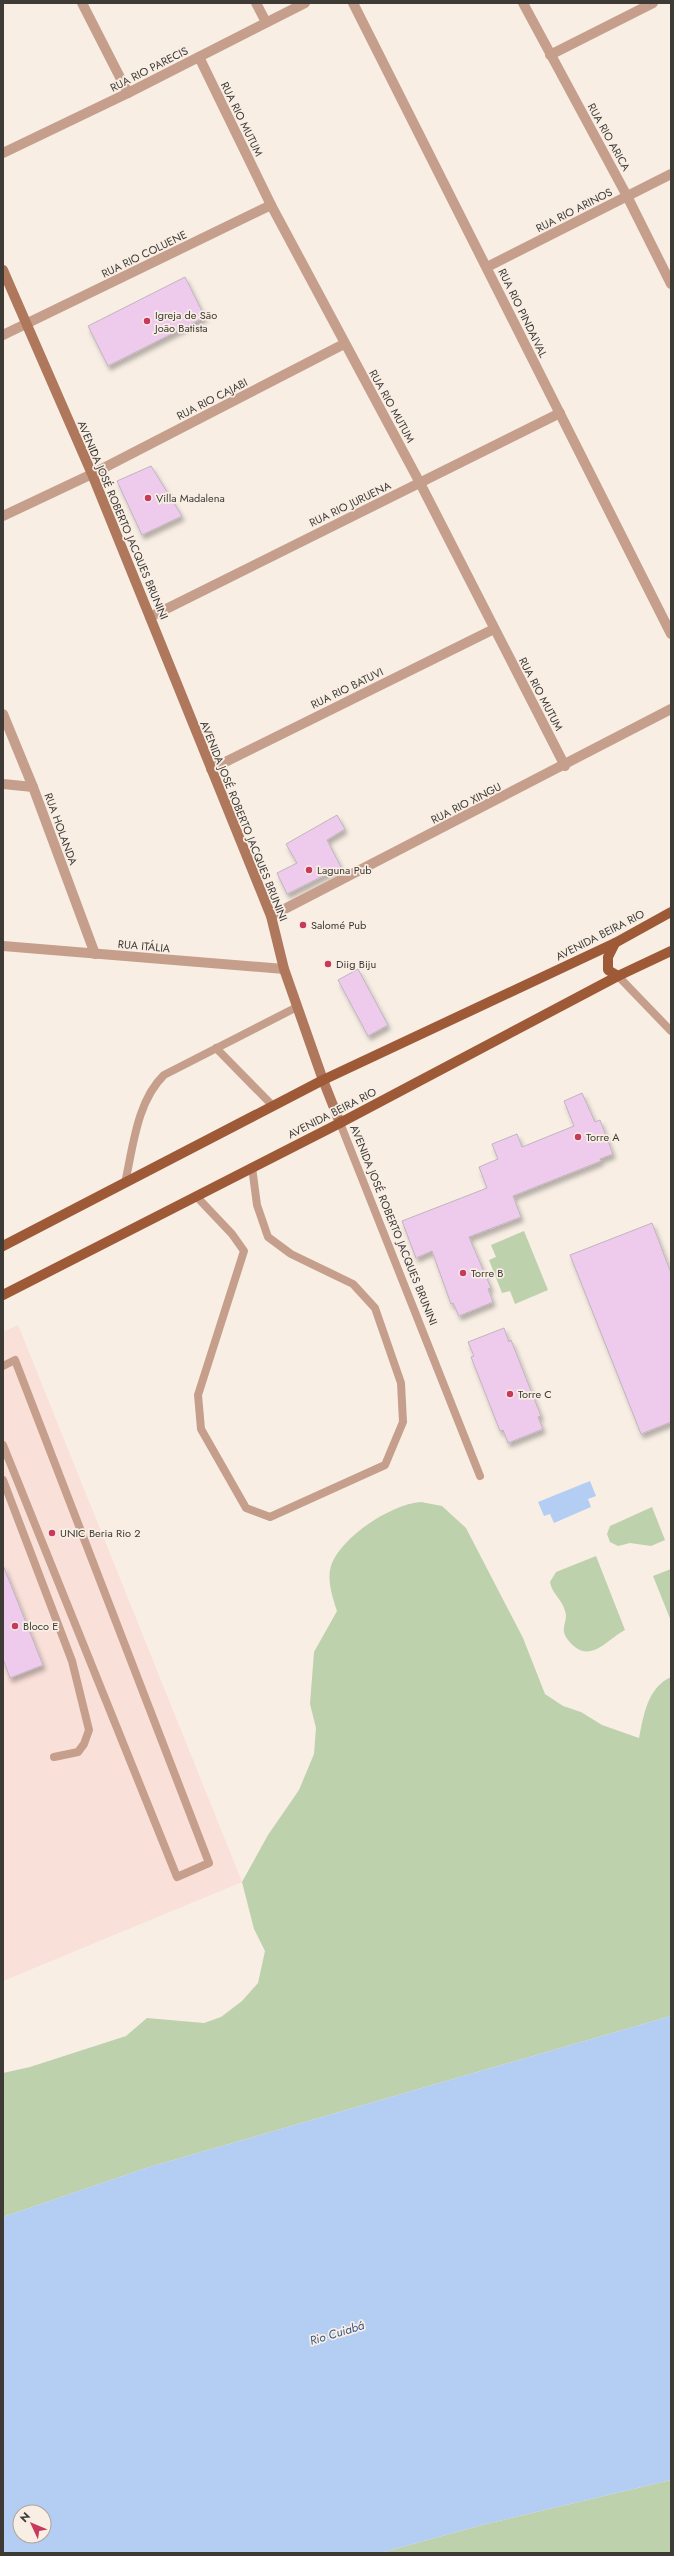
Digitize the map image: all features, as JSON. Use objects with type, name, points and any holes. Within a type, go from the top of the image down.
[{"type":"main road","name":"AVENIDA JOSÉ ROBERTO JACQUES BRUNINI","points":[[3,270],[92,474],[271,916],[284,969],[323,1080],[340,1123]]},
{"type":"main road","name":"AVENIDA BEIRA RIO","points":[[3,1246],[323,1080],[615,943],[671,912]]},
{"type":"main road","points":[[615,943],[607,962],[608,970],[618,976]]},
{"type":"main road","name":"AVENIDA BEIRA RIO","points":[[3,1295],[340,1123],[618,976],[671,951]]},
{"type":"street","points":[[82,3],[128,93]]},
{"type":"street","points":[[256,3],[266,22]]},
{"type":"street","name":"RUA RIO PARECIS","points":[[3,153],[128,93],[305,3]]},
{"type":"street","name":"RUA RIO PINDAIVAL","points":[[352,3],[488,267],[671,634]]},
{"type":"street","name":"RUA RIO ARICA","points":[[523,3],[628,196],[671,284]]},
{"type":"street","points":[[550,54],[653,3]]},
{"type":"street","name":"RUA RIO MUTUM","points":[[199,57],[271,205],[344,344],[420,483],[565,766]]},
{"type":"street","name":"RUA RIO ARINOS","points":[[488,267],[671,174]]},
{"type":"street","name":"RUA RIO COLUENE","points":[[3,335],[27,325],[271,205]]},
{"type":"street","name":"RUA RIO CAJABI","points":[[3,516],[92,474],[344,344]]},
{"type":"street","name":"RUA RIO JURUENA","points":[[150,617],[560,413]]},
{"type":"street","name":"RUA RIO BATUVI","points":[[211,769],[494,629]]},
{"type":"street","name":"RUA RIO XINGU","points":[[271,916],[565,766],[671,709]]},
{"type":"street","name":"RUA HOLANDA","points":[[3,714],[33,787],[95,954]]},
{"type":"street","points":[[3,784],[33,787]]},
{"type":"street","name":"RUA ITÁLIA","points":[[3,946],[284,969]]},
{"type":"lane","points":[[618,976],[671,1031]]},
{"type":"lane","points":[[125,1183],[142,1112],[155,1083],[164,1075],[297,1007]]},
{"type":"lane","points":[[216,1048],[273,1106]]},
{"type":"lane","name":"AVENIDA JOSÉ ROBERTO JACQUES BRUNINI","points":[[340,1123],[480,1476]]},
{"type":"lane","points":[[196,1196],[232,1234],[244,1251],[198,1395],[201,1429],[246,1508],[270,1516],[386,1465],[403,1422],[401,1383],[375,1308],[354,1284],[291,1254],[268,1237],[257,1205],[252,1167]]},
{"type":"lane","points":[[3,1366],[15,1360],[209,1863],[177,1877],[3,1445]]},
{"type":"lane","points":[[3,1480],[6,1496],[72,1661],[89,1730],[84,1744],[78,1752],[54,1757]]},
{"type":"shaded area","name":"UNIC Beria Rio 2","points":[[18,1325],[242,1882],[3,1981],[3,1332]]},
{"type":"green space","points":[[524,1231],[548,1290],[515,1304],[510,1291],[502,1293],[489,1260],[496,1257],[491,1245]]},
{"type":"green space","points":[[421,1502],[442,1506],[466,1528],[523,1638],[545,1694],[563,1706],[581,1712],[602,1725],[639,1738],[645,1711],[652,1695],[663,1682],[671,1677],[671,2016],[146,2168],[3,2217],[3,2073],[30,2067],[126,2036],[147,2018],[204,2023],[221,2017],[242,2001],[258,1983],[265,1951],[254,1929],[242,1882],[268,1835],[299,1790],[314,1754],[316,1728],[310,1704],[314,1652],[337,1611],[330,1581],[330,1569],[332,1563],[338,1552],[347,1542],[370,1523],[397,1508]]},
{"type":"green space","points":[[652,1507],[665,1540],[651,1546],[630,1543],[618,1546],[610,1542],[607,1534],[610,1526]]},
{"type":"green space","points":[[596,1556],[625,1630],[595,1650],[582,1651],[575,1647],[565,1636],[564,1629],[566,1614],[562,1603],[553,1590],[550,1582],[556,1572]]},
{"type":"green space","points":[[671,1569],[671,1621],[653,1576]]},
{"type":"green space","points":[[671,2480],[671,2553],[380,2553],[482,2525]]},
{"type":"water","points":[[590,1481],[596,1496],[588,1499],[591,1507],[554,1523],[550,1514],[544,1516],[538,1502]]},
{"type":"water","name":"Rio Cuiabá","points":[[671,2016],[671,2480],[482,2525],[380,2553],[3,2553],[3,2217],[146,2168]]},
{"type":"building","name":"Igreja de São João Batista","points":[[185,277],[205,317],[108,366],[88,326]]},
{"type":"building","name":"Villa Madalena","points":[[151,466],[182,516],[142,535],[117,481]]},
{"type":"building","points":[[337,815],[345,829],[327,840],[341,867],[287,894],[277,873],[297,863],[286,844]]},
{"type":"building","points":[[358,969],[388,1025],[368,1036],[338,980]]},
{"type":"building","points":[[582,1093],[595,1122],[600,1120],[613,1154],[600,1159],[601,1161],[513,1196],[521,1217],[469,1237],[491,1288],[488,1289],[493,1302],[459,1316],[453,1303],[451,1304],[432,1251],[416,1258],[402,1221],[487,1188],[479,1167],[498,1159],[492,1144],[517,1134],[522,1147],[574,1126],[564,1101]]},
{"type":"building","points":[[652,1223],[671,1273],[671,1422],[641,1434],[570,1255]]},
{"type":"building","name":"Torre C","points":[[504,1328],[509,1342],[511,1340],[541,1416],[538,1417],[543,1429],[508,1443],[503,1430],[500,1431],[471,1357],[474,1356],[468,1342]]},
{"type":"building","name":"Bloco E","points":[[3,1565],[43,1665],[10,1678],[3,1659]]},
{"type":"place","name":"Igreja de São João Batista","points":[[147,321]]},
{"type":"place","name":"Villa Madalena","points":[[148,498]]},
{"type":"place","name":"Laguna Pub","points":[[309,870]]},
{"type":"place","name":"Salomé Pub","points":[[303,925]]},
{"type":"place","name":"Diig Biju","points":[[328,964]]},
{"type":"place","name":"Torre A","points":[[578,1137]]},
{"type":"place","name":"Torre B","points":[[463,1273]]},
{"type":"place","name":"Torre C","points":[[510,1394]]},
{"type":"place","name":"UNIC Beria Rio 2","points":[[52,1533]]},
{"type":"place","name":"Bloco E","points":[[15,1626]]}]
